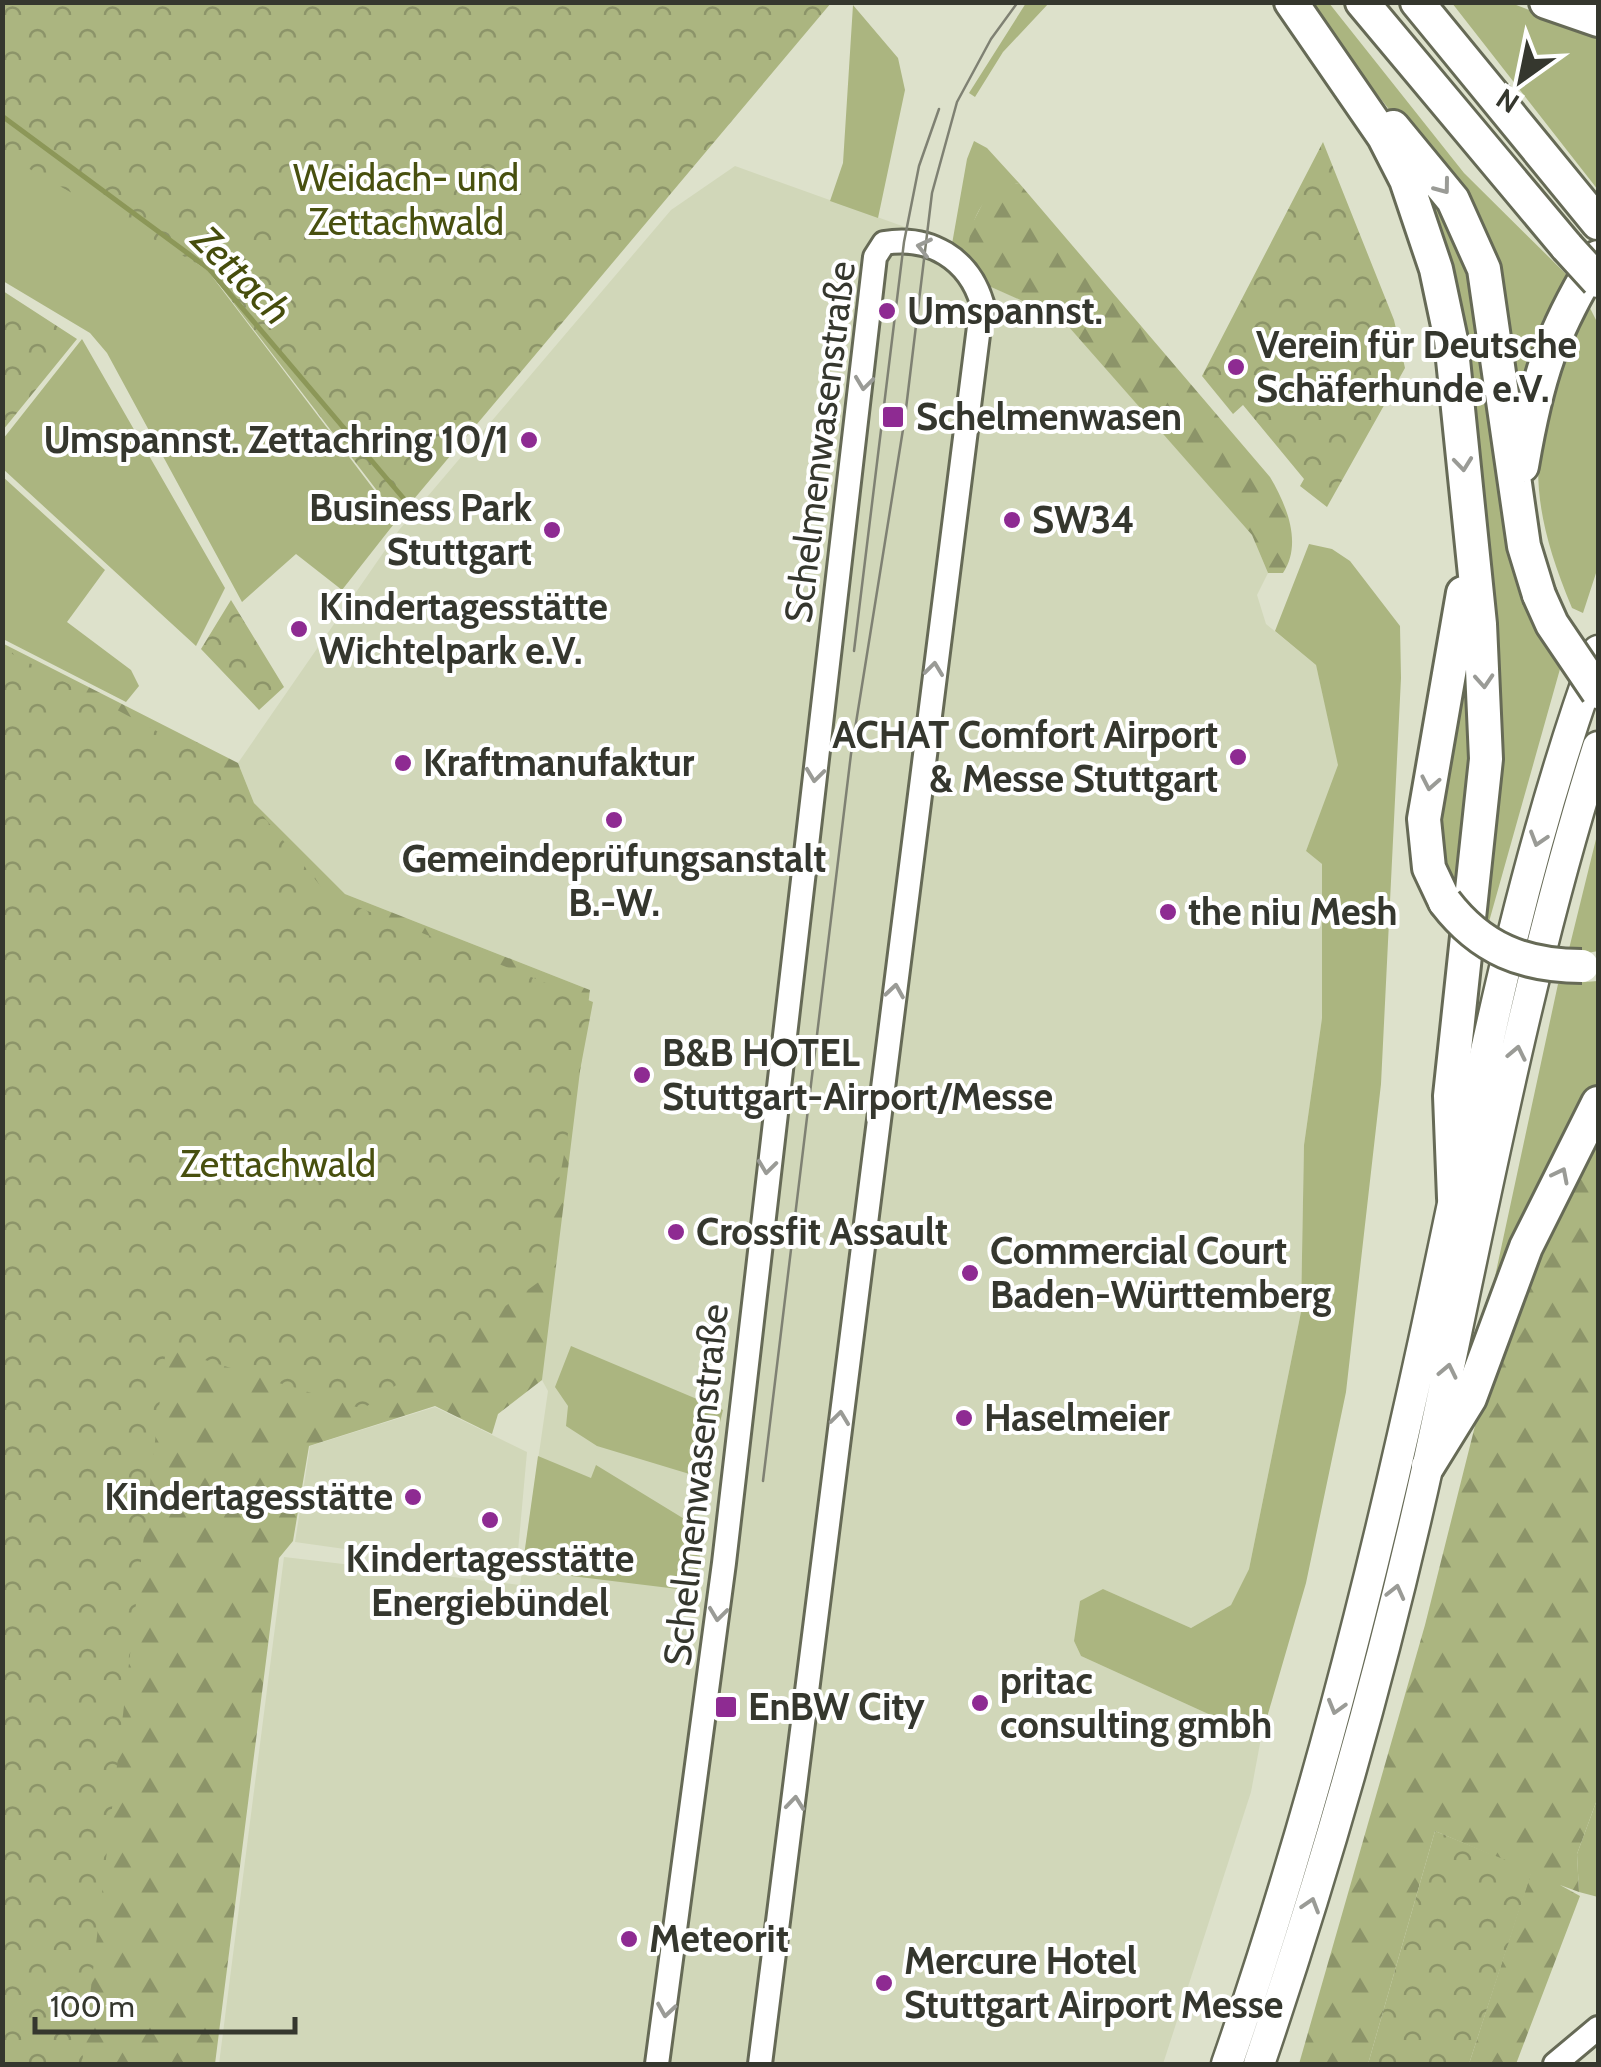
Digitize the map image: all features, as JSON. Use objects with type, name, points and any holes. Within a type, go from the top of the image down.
[{"type":"highway","points":[[1291,2],[1384,137],[1406,180],[1432,255],[1451,340],[1472,549],[1486,759],[1450,1096],[1454,1198]]},
{"type":"highway","points":[[1362,2],[1598,282]]},
{"type":"highway","points":[[1418,2],[1594,218]]},
{"type":"highway","points":[[1546,2],[1598,20]]},
{"type":"highway","points":[[1313,32],[1441,183],[1474,240],[1484,269],[1524,546],[1552,624],[1598,692]]},
{"type":"highway","points":[[1517,495],[1542,364],[1557,326],[1598,257]]},
{"type":"highway","points":[[1472,549],[1424,819],[1429,868],[1445,902],[1476,936],[1505,953],[1535,963],[1590,964]]},
{"type":"highway","points":[[1227,2064],[1340,1694],[1393,1478],[1526,878],[1598,652]]},
{"type":"highway","points":[[1260,2064],[1353,1762],[1428,1466],[1527,1006],[1598,747]]},
{"type":"highway","points":[[1428,1466],[1470,1398],[1526,1247],[1598,1103]]},
{"type":"street","name":"Schelmenwasenstraße","points":[[657,2064],[722,1579],[875,256],[884,243],[904,242],[932,247],[959,262],[976,284],[982,303],[760,2064]]},
{"type":"street","points":[[1556,2064],[1598,2028]]},
{"type":"shaded area","points":[[735,166],[958,246],[991,287],[1061,317],[1252,535],[1268,573],[1257,595],[1266,624],[1316,665],[1339,765],[1306,851],[1322,864],[1322,1018],[1304,1145],[1301,1312],[1249,1569],[1231,1605],[1191,1628],[1103,1589],[1074,1641],[1081,1656],[1261,1738],[1251,1792],[1163,2064],[219,2064],[284,1557],[520,1585],[548,1391],[542,1380],[544,1344],[590,990],[345,894],[254,803],[238,763],[399,530],[671,210]]},
{"type":"shaded area","name":"Kindertagesstätte","points":[[435,1407],[527,1452],[516,1573],[295,1542],[310,1446]]},
{"type":"green space","name":"Weidach- und Zettachwald","points":[[3,2],[831,3],[398,518],[208,270],[3,154]]},
{"type":"green space","points":[[1026,3],[1049,3],[1003,52],[975,97],[969,93]]},
{"type":"green space","points":[[1306,3],[1329,3],[1464,173],[1568,276],[1543,319],[1515,405],[1500,312],[1391,112]]},
{"type":"green space","points":[[1452,3],[1511,3],[1598,37],[1598,190]]},
{"type":"green space","points":[[853,5],[898,58],[905,90],[878,218],[830,201],[843,163]]},
{"type":"green space","points":[[2,129],[208,271],[397,520],[342,590],[296,554],[242,602],[107,353],[90,333],[3,281]]},
{"type":"green space","points":[[974,141],[987,148],[1019,183],[994,193],[978,212],[970,237],[972,265],[952,244],[967,159]]},
{"type":"green space","points":[[1323,142],[1394,320],[1405,368],[1327,507],[1300,486],[1304,479],[1243,405],[1233,414],[1202,376]]},
{"type":"green space","points":[[1411,163],[1466,242],[1532,612],[1560,669],[1476,968],[1495,790]]},
{"type":"green space","points":[[1019,183],[1270,477],[1282,499],[1292,537],[1283,573],[1268,573],[1252,535],[1061,318],[991,287],[972,265],[968,246],[972,224],[985,199],[997,186]]},
{"type":"green space","points":[[3,291],[77,339],[3,430]]},
{"type":"green space","points":[[1586,300],[1598,324],[1598,567],[1583,613],[1572,608],[1544,523],[1539,452],[1554,383]]},
{"type":"green space","points":[[82,339],[225,588],[196,646],[3,469],[3,439]]},
{"type":"green space","points":[[2,476],[105,570],[67,622],[131,670],[139,686],[126,702],[3,639]]},
{"type":"green space","points":[[1309,544],[1332,549],[1350,561],[1400,626],[1401,678],[1381,1084],[1346,1392],[1306,1583],[1261,1738],[1081,1656],[1074,1641],[1080,1601],[1103,1589],[1191,1628],[1231,1605],[1249,1569],[1301,1312],[1304,1145],[1322,1018],[1322,864],[1306,851],[1338,765],[1316,665],[1275,631]]},
{"type":"green space","points":[[231,600],[284,687],[259,710],[201,649]]},
{"type":"green space","points":[[1468,631],[1477,705],[1465,897],[1439,872],[1432,829]]},
{"type":"green space","name":"Zettachwald","points":[[2,643],[238,763],[254,803],[345,894],[590,990],[542,1380],[498,1414],[492,1434],[435,1406],[309,1446],[293,1541],[279,1558],[215,2064],[3,2064]]},
{"type":"green space","name":"Zettachwald","points":[[3,649],[222,766],[328,895],[593,1002],[540,1281],[363,1409],[166,1348],[82,2064],[3,2064]]},
{"type":"green space","points":[[1598,831],[1598,951],[1567,957]]},
{"type":"green space","points":[[1598,981],[1598,1084],[1569,1133],[1488,1309],[1558,984]]},
{"type":"green space","points":[[1598,1141],[1598,1797],[1577,1854],[1579,1892],[1560,1885],[1580,1896],[1516,2064],[1469,2064],[1531,1872],[1435,1831],[1368,2064],[1299,2064],[1425,1625],[1487,1378],[1524,1281]]},
{"type":"green space","points":[[571,1346],[723,1410],[706,1479],[597,1446],[566,1426],[568,1406],[555,1387]]},
{"type":"green space","points":[[538,1456],[591,1478],[596,1465],[704,1531],[694,1591],[522,1570]]},
{"type":"green space","points":[[1598,1797],[1598,1897],[1579,1892],[1577,1854]]},
{"type":"green space","points":[[1435,1831],[1532,1871],[1469,2064],[1368,2064]]},
{"type":"waterway","name":"Zettach","points":[[2,116],[209,269],[410,506]]},
{"type":"tram line","points":[[763,1481],[851,754],[905,417],[932,193],[957,102],[991,39],[1018,2]]},
{"type":"tram line","points":[[854,651],[904,242],[919,166],[939,109]]},
{"type":"place","name":"Umspannst.","points":[[887,311]]},
{"type":"place","name":"Verein für Deutsche Schäferhunde e.V.","points":[[1236,367]]},
{"type":"place","name":"Schelmenwasen","points":[[893,417]]},
{"type":"place","name":"Umspannst. Zettachring 10/1","points":[[529,440]]},
{"type":"place","name":"SW34","points":[[1012,520]]},
{"type":"place","name":"Business Park Stuttgart","points":[[552,530]]},
{"type":"place","name":"Kindertagesstätte Wichtelpark e.V.","points":[[299,629]]},
{"type":"place","name":"ACHAT Comfort Airport & Messe Stuttgart","points":[[1238,757]]},
{"type":"place","name":"Kraftmanufaktur","points":[[403,763]]},
{"type":"place","name":"Gemeindeprüfungsanstalt B.-W.","points":[[614,820]]},
{"type":"place","name":"the niu Mesh","points":[[1168,912]]},
{"type":"place","name":"B&B HOTEL Stuttgart-Airport/Messe","points":[[642,1075]]},
{"type":"place","name":"Crossfit Assault","points":[[676,1232]]},
{"type":"place","name":"Commercial Court Baden-Württemberg","points":[[970,1273]]},
{"type":"place","name":"Haselmeier","points":[[964,1418]]},
{"type":"place","name":"Kindertagesstätte","points":[[413,1497]]},
{"type":"place","name":"Kindertagesstätte Energiebündel","points":[[490,1520]]},
{"type":"place","name":"pritac consulting gmbh","points":[[980,1703]]},
{"type":"place","name":"EnBW City","points":[[726,1707]]},
{"type":"place","name":"Meteorit","points":[[629,1939]]},
{"type":"place","name":"Mercure Hotel Stuttgart Airport Messe","points":[[884,1983]]}]
